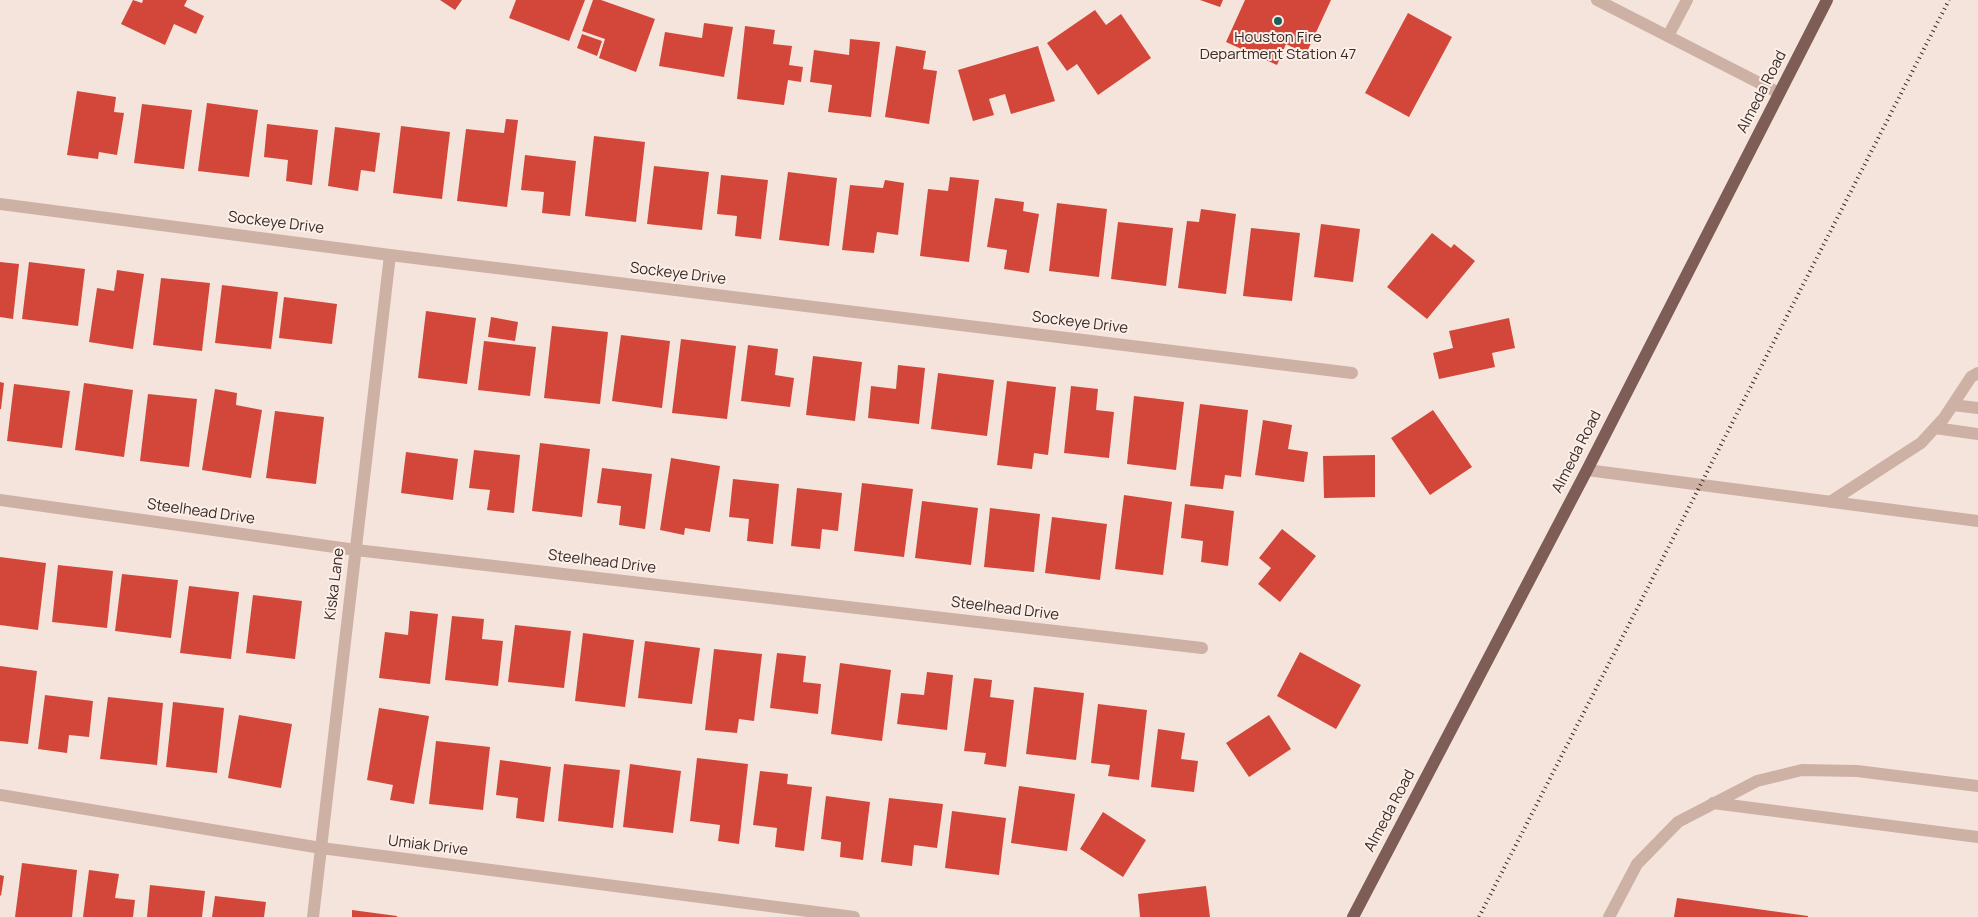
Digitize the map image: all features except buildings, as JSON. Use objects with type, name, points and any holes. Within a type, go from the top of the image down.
[{"type":"main road","name":"Almeda Road","points":[[1353,917],[1587,470],[1827,0]]},
{"type":"street","points":[[1597,0],[1779,93]]},
{"type":"street","points":[[1668,36],[1687,0]]},
{"type":"street","name":"Sockeye Drive","points":[[0,204],[390,255],[1352,372]]},
{"type":"street","name":"Kiska Lane","points":[[313,917],[390,255]]},
{"type":"street","points":[[1830,502],[1921,443],[1953,405],[1971,377],[1978,373]]},
{"type":"street","points":[[1953,405],[1978,408]]},
{"type":"street","points":[[1935,428],[1978,434]]},
{"type":"street","points":[[1587,470],[1978,521]]},
{"type":"street","name":"Steelhead Drive","points":[[0,500],[356,550],[1202,648]]},
{"type":"street","points":[[1609,917],[1637,864],[1678,822],[1757,781],[1802,770],[1857,770],[1978,786]]},
{"type":"street","name":"Umiak Drive","points":[[0,795],[321,848],[854,917]]},
{"type":"street","points":[[1713,803],[1978,837]]},
{"type":"railway","points":[[1479,917],[1949,0]]},
{"type":"place","name":"Houston Fire Department Station 47","points":[[1278,21]]}]
